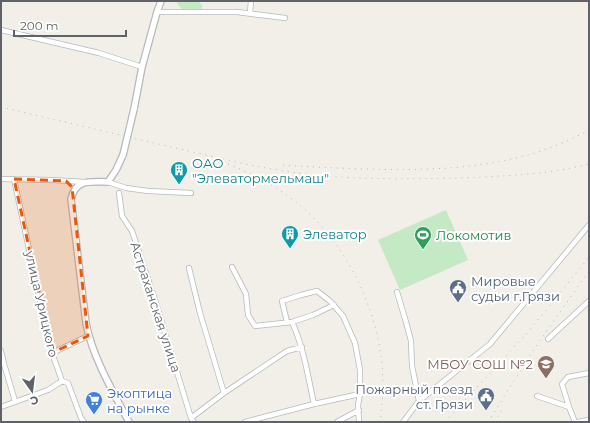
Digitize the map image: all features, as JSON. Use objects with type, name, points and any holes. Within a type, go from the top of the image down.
[{"type":"street","points":[[108,182],[116,170],[122,155],[134,109],[142,67],[160,1]]},
{"type":"street","points":[[250,14],[251,1]]},
{"type":"street","points":[[157,10],[237,12],[285,18]]},
{"type":"street","points":[[1,30],[99,53],[142,67]]},
{"type":"street","points":[[1,179],[108,182],[126,188],[148,191],[191,193]]},
{"type":"street","name":"улица Урицкого","points":[[14,179],[52,353],[62,381],[68,383],[81,418],[84,422]]},
{"type":"street","points":[[66,181],[70,183],[73,193]]},
{"type":"street","points":[[85,182],[78,186],[71,199],[88,336],[109,384],[129,422]]},
{"type":"street","name":"Астраханская улица","points":[[119,193],[122,216],[132,231],[193,421]]},
{"type":"street","points":[[403,422],[419,401],[490,344],[589,224]]},
{"type":"street","points":[[232,267],[246,294],[248,315],[255,326],[289,322],[313,315],[334,305]]},
{"type":"street","points":[[189,268],[200,313],[224,393]]},
{"type":"street","points":[[314,404],[302,347],[296,331],[289,322],[282,301],[317,291],[330,301],[343,316],[355,343],[360,370],[360,394],[358,405],[359,422]]},
{"type":"street","points":[[397,292],[411,341],[412,366],[419,401]]},
{"type":"street","points":[[548,339],[589,301]]},
{"type":"street","points":[[52,353],[88,336]]},
{"type":"street","points":[[193,421],[224,393],[288,351],[302,347]]},
{"type":"street","points":[[1,351],[15,402]]},
{"type":"street","points":[[589,373],[568,376],[562,384],[569,408],[577,422],[589,420]]},
{"type":"street","points":[[1,407],[48,390],[62,381]]},
{"type":"street","points":[[245,422],[360,394]]},
{"type":"street","points":[[537,396],[569,408]]},
{"type":"street","points":[[337,422],[358,410]]},
{"type":"highlighted area","points":[[14,179],[66,181],[72,187],[88,336],[52,353]]},
{"type":"green space","points":[[177,1],[198,1],[202,7],[201,10],[185,10],[180,7]]},
{"type":"green space","name":"Локомотив","points":[[446,210],[468,260],[400,290],[378,240]]},
{"type":"railway","points":[[1,107],[248,164],[325,176],[383,179],[508,176],[557,171],[589,164]]},
{"type":"railway","points":[[283,165],[392,169],[450,168],[479,165],[535,153],[562,143],[589,130]]},
{"type":"railway","points":[[228,164],[253,175],[292,199],[325,230],[352,269],[362,290],[377,334],[383,372],[380,422]]},
{"type":"railway","points":[[445,422],[527,333],[589,257]]},
{"type":"railway","points":[[488,422],[534,349],[589,271]]},
{"type":"railway","points":[[495,422],[502,409]]},
{"type":"place","name":"ОАО \"Элеватормельмаш\"","points":[[179,185]]},
{"type":"place","name":"Элеватор","points":[[290,249]]},
{"type":"place","name":"Локомотив","points":[[423,250]]},
{"type":"place","name":"Мировые судьи г.Грязи","points":[[458,303]]},
{"type":"place","name":"МБОУ СОШ №2","points":[[546,379]]},
{"type":"place","name":"Пожарный поезд ст. Грязи","points":[[486,411]]},
{"type":"place","name":"Экоптица на рынке","points":[[94,415]]}]
